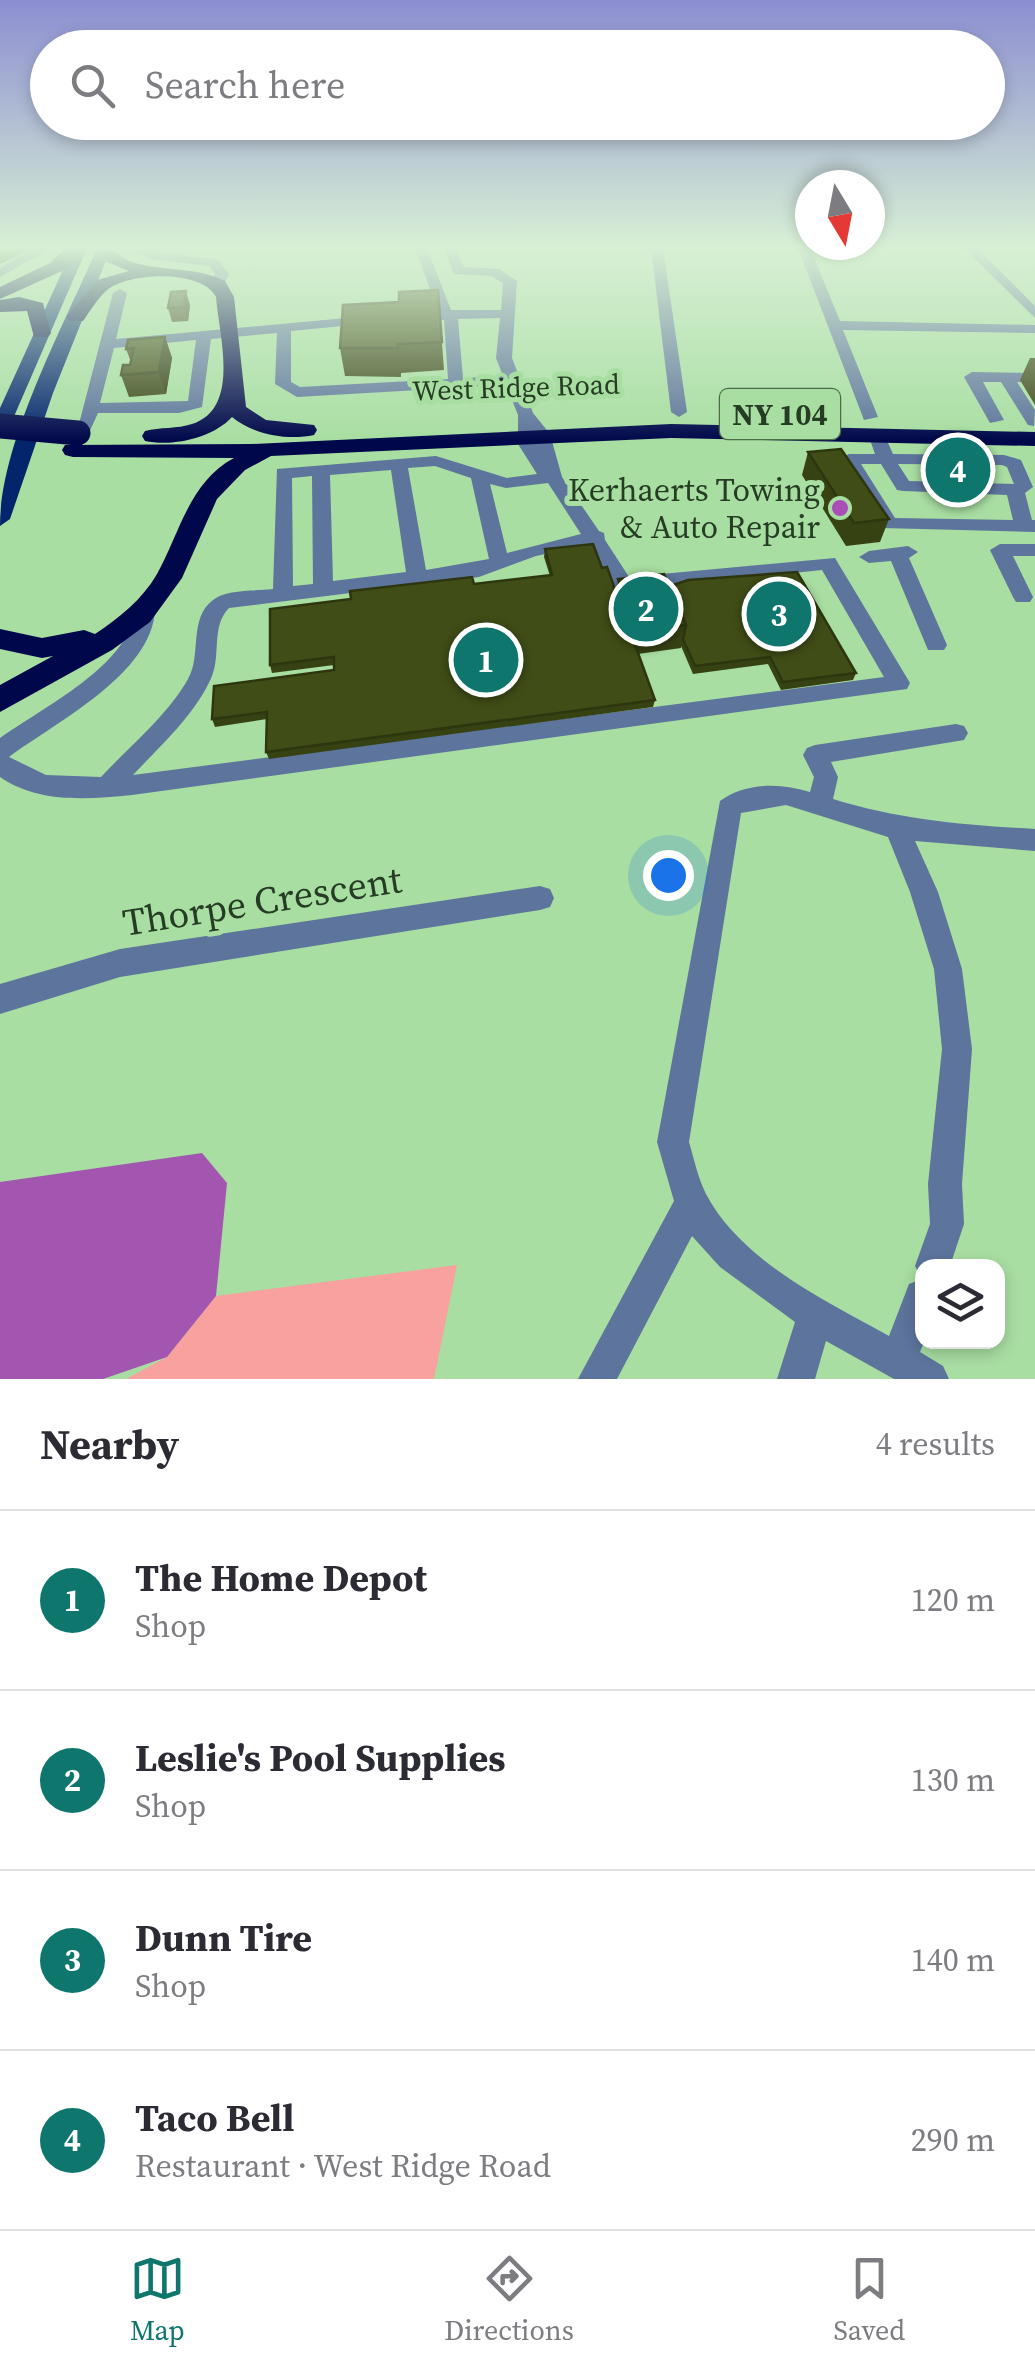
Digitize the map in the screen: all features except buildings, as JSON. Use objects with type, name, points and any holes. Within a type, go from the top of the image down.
[{"type":"highway","points":[[37,312],[41,333]]},
{"type":"highway","points":[[76,317],[79,312]]},
{"type":"highway","points":[[225,312],[231,395],[237,411],[256,424],[300,438]]},
{"type":"highway","points":[[148,436],[209,425],[224,414],[231,395]]},
{"type":"highway","name":"West Ridge Road","points":[[0,427],[77,439],[124,452],[300,438],[328,445],[530,434],[678,412],[1035,439]]},
{"type":"highway","name":"West Ridge Road","points":[[0,443],[148,436],[300,438],[1035,421]]},
{"type":"highway","points":[[0,700],[116,632],[145,610],[165,582],[214,482],[235,464],[300,438]]},
{"type":"highway","points":[[124,452],[168,457],[193,467],[203,482],[200,505]]},
{"type":"highway","points":[[0,639],[26,647],[62,646],[110,630],[145,610]]},
{"type":"main road","points":[[0,427],[50,312]]},
{"type":"main road","points":[[0,520],[44,393],[78,312]]},
{"type":"street","points":[[77,439],[92,408],[115,312]]},
{"type":"street","points":[[665,312],[678,412]]},
{"type":"street","points":[[827,312],[886,459],[922,517]]},
{"type":"street","points":[[448,314],[456,382]]},
{"type":"street","points":[[0,764],[36,785],[106,787],[899,683],[828,562],[631,586],[620,582],[596,537],[553,477],[540,470],[503,352],[506,314],[389,318],[108,344]]},
{"type":"street","points":[[832,325],[1035,329]]},
{"type":"street","points":[[284,327],[283,384],[287,389],[309,392],[511,380]]},
{"type":"street","points":[[200,398],[204,336]]},
{"type":"street","points":[[996,420],[972,377],[1035,378]]},
{"type":"street","points":[[1006,378],[1035,421]]},
{"type":"street","points":[[92,408],[184,407],[200,398],[231,395]]},
{"type":"street","points":[[481,476],[516,474],[530,462],[530,434]]},
{"type":"street","points":[[869,557],[908,553],[849,459],[1004,460],[1015,464],[1024,481],[1024,487],[1016,490],[903,486]]},
{"type":"street","points":[[283,592],[283,473],[444,462],[514,483],[553,477]]},
{"type":"street","points":[[399,464],[416,577]]},
{"type":"street","points":[[321,470],[323,588]]},
{"type":"street","points":[[481,476],[500,562]]},
{"type":"street","points":[[890,524],[922,517],[1026,521],[1016,490]]},
{"type":"street","points":[[106,787],[195,688],[205,666],[210,620],[216,606],[239,598],[478,570],[596,537]]},
{"type":"street","points":[[1023,597],[1000,550],[1035,550]]},
{"type":"street","points":[[898,554],[936,645]]},
{"type":"street","points":[[0,751],[115,666],[144,630],[145,610]]},
{"type":"street","points":[[819,805],[826,777],[815,754],[956,733]]},
{"type":"street","points":[[914,1370],[816,1314],[742,1264],[692,1202],[672,1142],[729,808],[740,800],[786,794],[896,827],[958,836],[1035,840]]},
{"type":"street","points":[[896,827],[924,892],[948,969],[957,1050],[945,1184],[947,1224],[935,1259]]},
{"type":"street","name":"Thorpe Crescent","points":[[0,999],[120,963],[540,898]]},
{"type":"street","points":[[597,1379],[692,1202]]},
{"type":"street","points":[[796,1379],[816,1314]]},
{"type":"shaded area","points":[[202,1153],[227,1183],[216,1296],[167,1357],[103,1379],[0,1379],[0,1182]]},
{"type":"shaded area","points":[[457,1265],[434,1379],[126,1379],[167,1357],[216,1296]]},
{"type":"place","name":"Taco Bell","points":[[958,470]]},
{"type":"place","name":"Kerhaerts Towing & Auto Repair","points":[[840,508]]},
{"type":"place","name":"Leslie's Pool Supplies","points":[[646,609]]},
{"type":"place","name":"Dunn Tire","points":[[779,614]]},
{"type":"place","name":"The Home Depot","points":[[486,660]]}]
